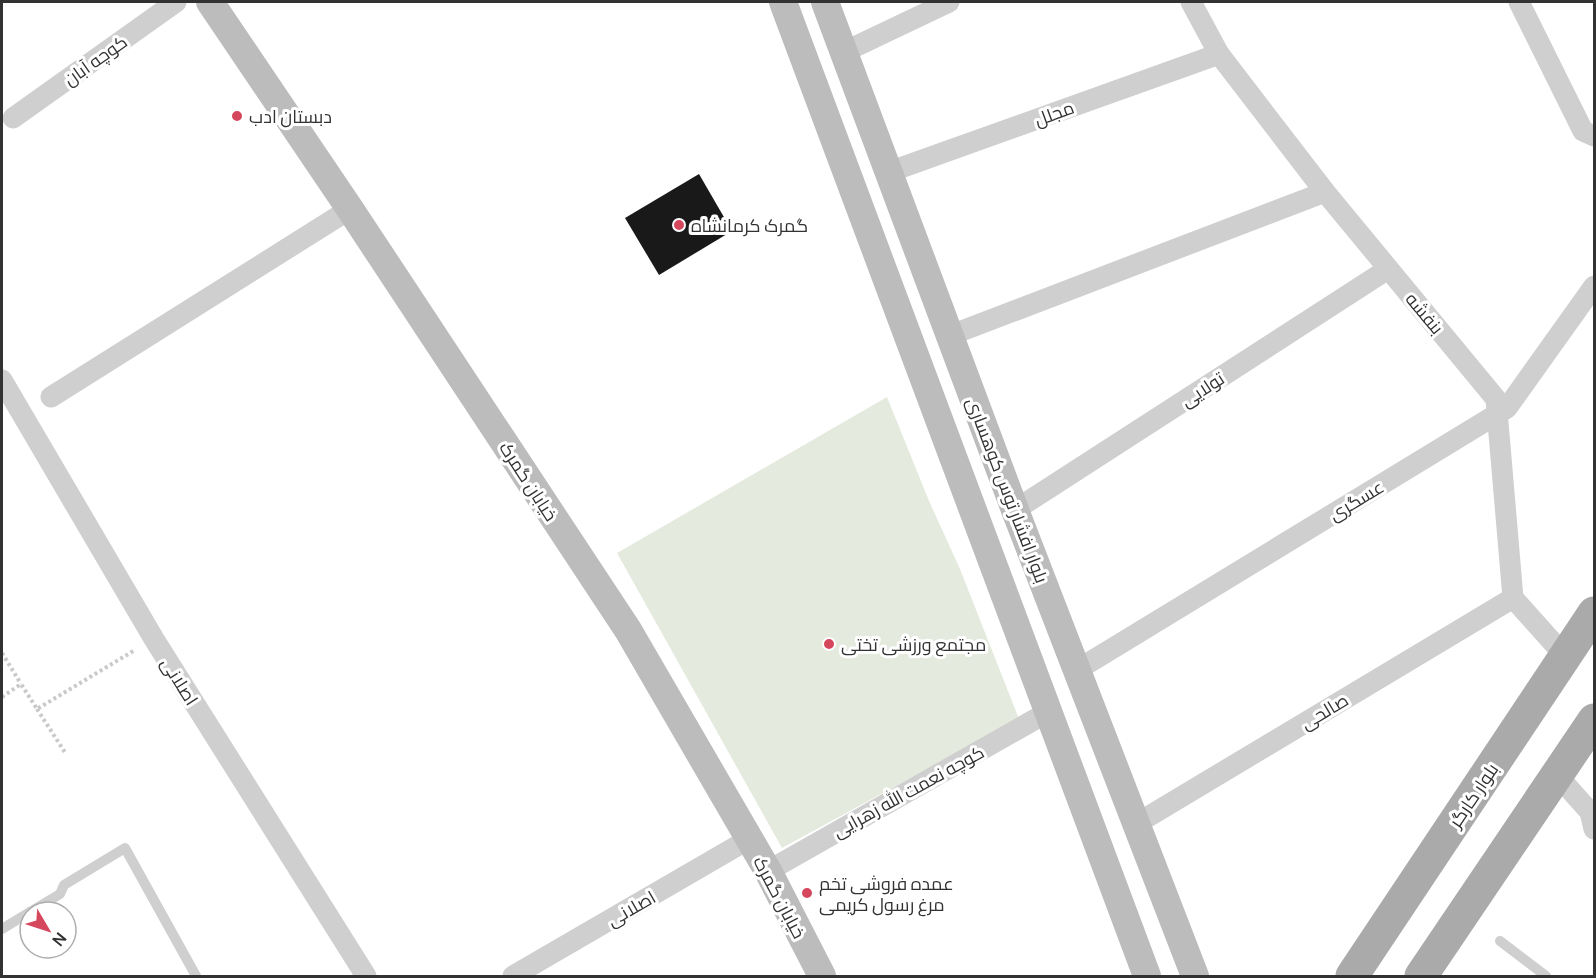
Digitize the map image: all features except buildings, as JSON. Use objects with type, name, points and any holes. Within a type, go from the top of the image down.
[{"type":"main road","name":"خیابان گمرک","points":[[210,2],[350,209],[628,630],[768,871],[822,976]]},
{"type":"main road","points":[[783,2],[1147,976]]},
{"type":"main road","name":"بلوار افشار توس کوهساری","points":[[825,2],[1015,510],[1196,976]]},
{"type":"main road","name":"بلوار کارگر","points":[[1352,976],[1594,613]]},
{"type":"main road","points":[[1421,976],[1594,720]]},
{"type":"street","name":"کوچه آبان","points":[[13,118],[176,2]]},
{"type":"street","name":"بنفشه","points":[[1191,2],[1219,54],[1325,192],[1496,399],[1513,598]]},
{"type":"street","points":[[844,52],[942,3]]},
{"type":"street","points":[[1522,4],[1583,130],[1594,136]]},
{"type":"street","name":"مجلل","points":[[889,172],[1219,54]]},
{"type":"street","points":[[951,335],[1325,192]]},
{"type":"street","points":[[51,398],[350,209]]},
{"type":"street","name":"تولایی","points":[[1015,510],[1388,269]]},
{"type":"street","name":"عسگری","points":[[1077,670],[1507,408],[1594,286]]},
{"type":"street","name":"اصلانی","points":[[2,381],[154,639],[366,976]]},
{"type":"street","points":[[1513,598],[1565,656]]},
{"type":"street","name":"صالحی","points":[[1136,824],[1513,598]]},
{"type":"street","name":"کوچه نعمت الله زهرایی","points":[[768,871],[1048,712]]},
{"type":"street","points":[[1557,775],[1590,812],[1594,829]]},
{"type":"street","name":"اصلانی","points":[[513,976],[749,839]]},
{"type":"lane","points":[[50,900],[60,894],[64,885],[125,848],[196,976]]},
{"type":"lane","points":[[2,929],[18,919]]},
{"type":"lane","points":[[1500,941],[1546,976]]},
{"type":"path","points":[[37,709],[154,639]]},
{"type":"path","points":[[2,653],[66,754]]},
{"type":"path","points":[[2,697],[21,684]]},
{"type":"shaded area","name":"مجتمع ورزشی تختی","points":[[887,397],[929,501],[960,569],[1019,719],[782,848],[617,553]]},
{"type":"place","name":"دبستان ادب","points":[[237,116]]},
{"type":"place","name":"گمرک کرمانشاه","points":[[679,225]]},
{"type":"place","name":"مجتمع ورزشی تختی","points":[[829,644]]},
{"type":"place","name":"عمده فروشی تخم مرغ رسول کریمی","points":[[807,893]]}]
